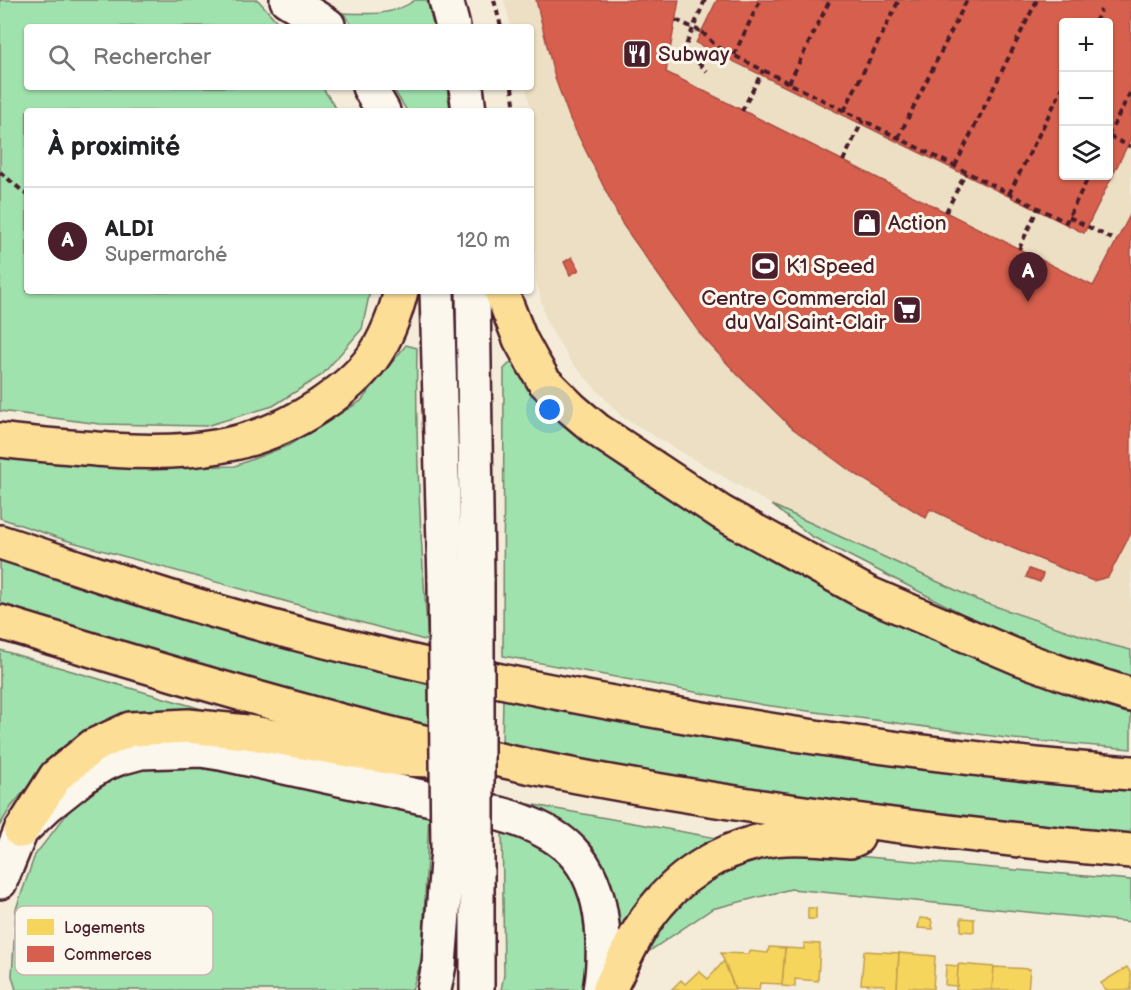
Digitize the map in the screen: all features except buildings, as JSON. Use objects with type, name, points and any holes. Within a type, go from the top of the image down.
[{"type":"highway","points":[[0,440],[41,446],[164,452],[215,448],[261,436],[280,429],[309,413],[330,399],[364,370],[375,357],[390,330],[400,294]]},
{"type":"highway","points":[[502,294],[520,339],[544,381],[571,408],[597,430],[722,513],[867,593],[1020,658],[1131,695]]},
{"type":"highway","points":[[0,542],[190,603],[343,645],[535,689],[732,725],[995,761],[1131,773]]},
{"type":"highway","points":[[0,622],[195,681],[372,730],[507,762],[673,794],[885,825],[980,837],[1131,851]]},
{"type":"highway","points":[[21,831],[56,776],[93,746],[130,729],[188,726],[247,732],[399,759],[507,762]]},
{"type":"highway","points":[[609,990],[634,939],[658,903],[681,881],[708,862],[760,842],[784,838],[849,841],[885,825]]},
{"type":"main road","points":[[287,0],[323,17]]},
{"type":"main road","points":[[446,0],[452,24]]},
{"type":"main road","points":[[371,90],[381,108]]},
{"type":"main road","points":[[466,90],[469,108]]},
{"type":"main road","points":[[437,294],[461,581]]},
{"type":"main road","points":[[473,294],[461,581],[463,849],[477,990]]},
{"type":"main road","points":[[0,882],[21,831],[65,790],[104,764],[132,753],[159,750],[201,750],[253,759],[524,820],[555,837],[567,846],[587,868],[597,894],[601,913],[604,963],[600,990]]},
{"type":"main road","points":[[434,990],[463,849]]},
{"type":"path","points":[[494,0],[500,24]]},
{"type":"path","points":[[705,0],[684,50],[707,70]]},
{"type":"path","points":[[734,55],[760,0]]},
{"type":"path","points":[[789,83],[830,0]]},
{"type":"path","points":[[844,111],[899,0]]},
{"type":"path","points":[[898,138],[967,0]]},
{"type":"path","points":[[955,166],[1037,0]]},
{"type":"path","points":[[1097,18],[1101,10]]},
{"type":"path","points":[[676,20],[702,32],[717,47],[1066,222],[1087,180]]},
{"type":"path","points":[[742,111],[763,70]]},
{"type":"path","points":[[512,90],[515,108]]},
{"type":"path","points":[[1113,128],[1131,91]]},
{"type":"path","points":[[1009,194],[1059,95]]},
{"type":"path","points":[[843,161],[863,120]]},
{"type":"path","points":[[1113,138],[1131,147]]},
{"type":"path","points":[[0,172],[24,192]]},
{"type":"path","points":[[946,212],[966,172]]},
{"type":"path","points":[[1019,249],[1038,208]]},
{"type":"path","points":[[1069,217],[1116,241]]},
{"type":"shaded area","points":[[504,0],[1131,0],[1131,650],[1103,643],[977,600],[772,505],[622,417],[571,362],[546,321],[536,279],[534,108],[530,108],[527,90],[534,90],[534,24],[510,24]]},
{"type":"green space","points":[[0,0],[258,0],[279,24],[24,24],[24,90],[324,90],[336,108],[24,108],[24,294],[369,294],[362,329],[322,375],[273,406],[206,426],[100,424],[0,411]]},
{"type":"green space","points":[[415,0],[427,0],[433,24],[351,24],[343,13],[371,14],[407,5]]},
{"type":"green space","points":[[394,90],[447,90],[450,108],[405,108]]},
{"type":"green space","points":[[406,345],[417,348],[419,495],[428,641],[65,540],[0,518],[0,454],[126,467],[235,466],[289,445],[361,401]]},
{"type":"green space","points":[[514,359],[531,392],[595,449],[733,538],[877,615],[1002,667],[1131,712],[1131,749],[1014,739],[764,705],[503,656],[504,369]]},
{"type":"green space","points":[[772,505],[977,600],[1103,643],[1131,650],[1131,677],[1000,633],[811,536]]},
{"type":"green space","points":[[0,560],[74,586],[428,685],[429,726],[109,644],[0,607]]},
{"type":"green space","points":[[0,650],[205,710],[200,716],[47,764],[11,807],[0,825]]},
{"type":"green space","points":[[503,698],[809,753],[994,778],[1131,790],[1131,833],[979,819],[756,790],[502,745]]},
{"type":"green space","points":[[193,767],[284,782],[429,814],[422,958],[412,990],[16,990],[12,976],[15,926],[15,975],[213,975],[213,906],[17,906],[35,855],[80,797],[133,769]]},
{"type":"green space","points":[[501,799],[722,839],[619,948],[611,910]]},
{"type":"green space","points":[[502,821],[539,834],[594,906],[592,990],[501,990],[504,975]]},
{"type":"green space","points":[[787,850],[1131,880],[1131,922],[791,889],[712,909],[642,956],[657,926],[690,890],[731,865]]},
{"type":"place","name":"Subway","points":[[637,54]]},
{"type":"place","name":"Action","points":[[867,223]]},
{"type":"place","name":"K1 Speed","points":[[765,266]]},
{"type":"place","name":"ALDI","points":[[1028,302]]},
{"type":"place","name":"Centre Commercial du Val Saint-Clair","points":[[907,310]]}]
